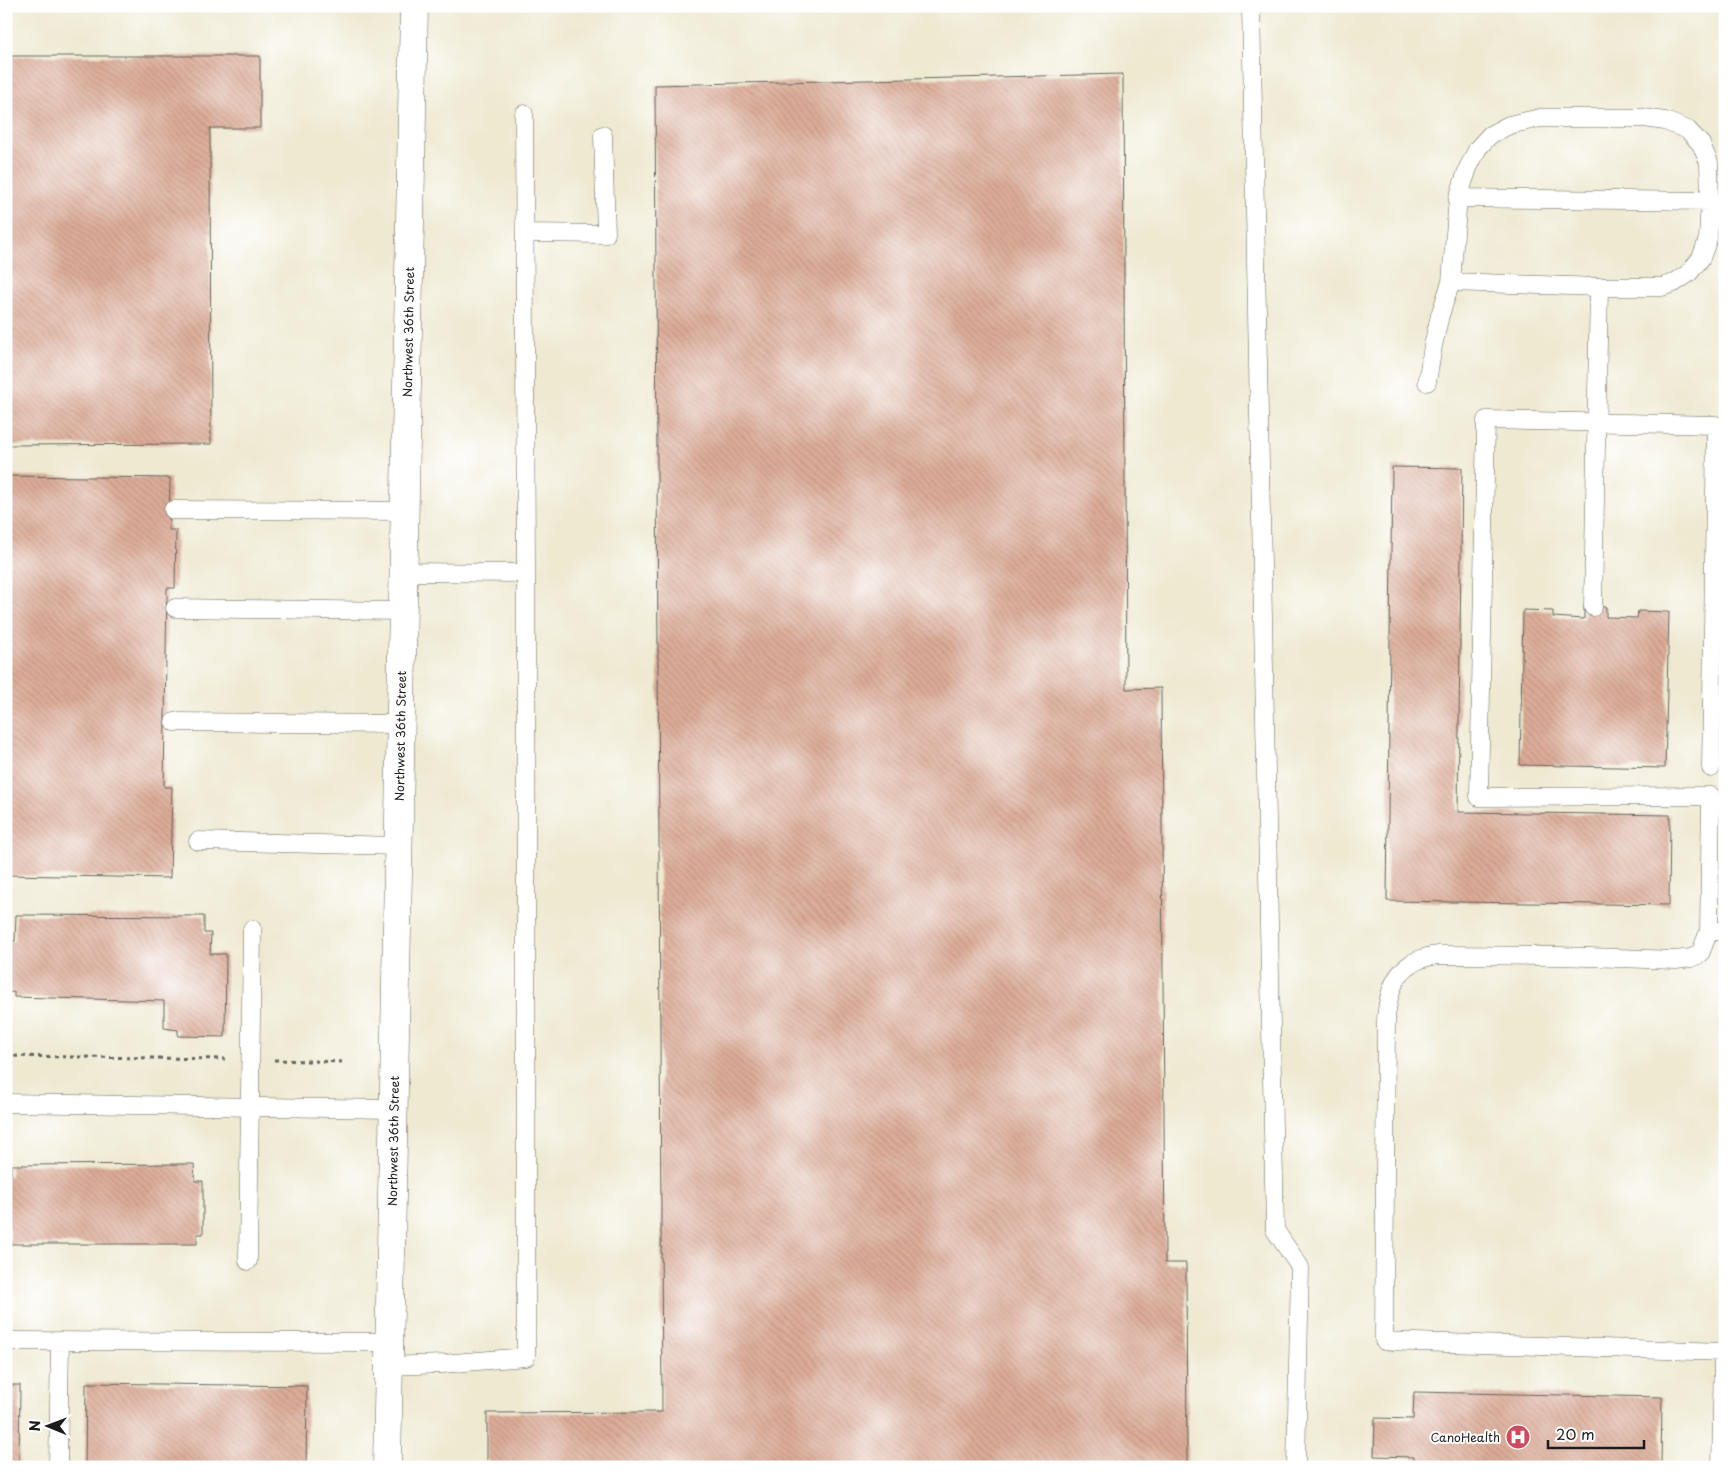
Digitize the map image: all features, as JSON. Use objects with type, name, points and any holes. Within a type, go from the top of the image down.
[{"type":"street","name":"Northwest 36th Street","points":[[387,1467],[414,6]]},
{"type":"lane","points":[[1251,6],[1275,1230],[1300,1267],[1296,1467]]},
{"type":"lane","points":[[6,1341],[60,1341],[389,1354],[442,1364],[526,1357],[524,114]]},
{"type":"lane","points":[[1427,382],[1436,330],[1451,282],[1458,198],[1468,168],[1478,148],[1490,135],[1508,125],[1540,118],[1615,117],[1665,121],[1688,130],[1701,144],[1710,163],[1708,239],[1701,258],[1690,273],[1674,283],[1662,287],[1598,287],[1451,282]]},
{"type":"lane","points":[[525,233],[606,234],[603,134]]},
{"type":"lane","points":[[1458,198],[1710,201]]},
{"type":"lane","points":[[1594,607],[1598,287]]},
{"type":"lane","points":[[1711,768],[1716,425],[1486,420],[1479,797],[1711,796],[1717,931],[1700,954],[1691,958],[1676,960],[1559,956],[1439,955],[1425,957],[1403,969],[1396,979],[1387,1005],[1386,1021],[1384,1341],[1724,1352],[1721,1467]]},
{"type":"lane","points":[[173,510],[405,511]]},
{"type":"lane","points":[[404,572],[526,572]]},
{"type":"lane","points":[[175,608],[402,611]]},
{"type":"lane","points":[[174,722],[400,724]]},
{"type":"lane","points":[[198,840],[398,846]]},
{"type":"lane","points":[[248,1261],[252,929]]},
{"type":"lane","points":[[6,1103],[393,1110]]},
{"type":"lane","points":[[58,1467],[60,1341]]},
{"type":"path","points":[[6,1056],[225,1059]]},
{"type":"path","points":[[267,1060],[346,1062]]},
{"type":"building","points":[[6,56],[260,56],[260,128],[210,128],[211,444],[6,445]]},
{"type":"building","points":[[1123,74],[1126,689],[1161,688],[1165,1263],[1186,1263],[1187,1467],[487,1467],[487,1413],[662,1412],[655,85]]},
{"type":"building","points":[[1392,467],[1462,468],[1458,812],[1670,815],[1669,905],[1387,901]]},
{"type":"building","points":[[6,476],[170,478],[169,530],[176,530],[175,588],[167,588],[164,787],[172,787],[170,878],[6,875]]},
{"type":"building","points":[[1584,606],[1606,607],[1606,617],[1637,618],[1638,611],[1669,612],[1665,768],[1520,765],[1523,610],[1553,611],[1553,617],[1584,619]]},
{"type":"building","points":[[16,915],[204,916],[204,933],[211,933],[210,954],[226,954],[225,1037],[178,1036],[178,1030],[164,1028],[164,1001],[14,997],[14,992],[6,993],[6,941],[15,941]]},
{"type":"building","points":[[194,1164],[195,1181],[203,1181],[203,1234],[197,1234],[197,1244],[10,1244],[10,1229],[6,1229],[6,1176],[11,1176],[11,1165]]},
{"type":"building","points":[[86,1383],[307,1386],[306,1467],[85,1467]]},
{"type":"building","points":[[6,1385],[20,1385],[19,1467],[6,1467]]},
{"type":"building","name":"CanoHealth","points":[[1414,1392],[1662,1397],[1661,1467],[1413,1467],[1413,1457],[1374,1456],[1375,1418],[1413,1419]]},
{"type":"place","name":"CanoHealth","points":[[1518,1437]]}]
